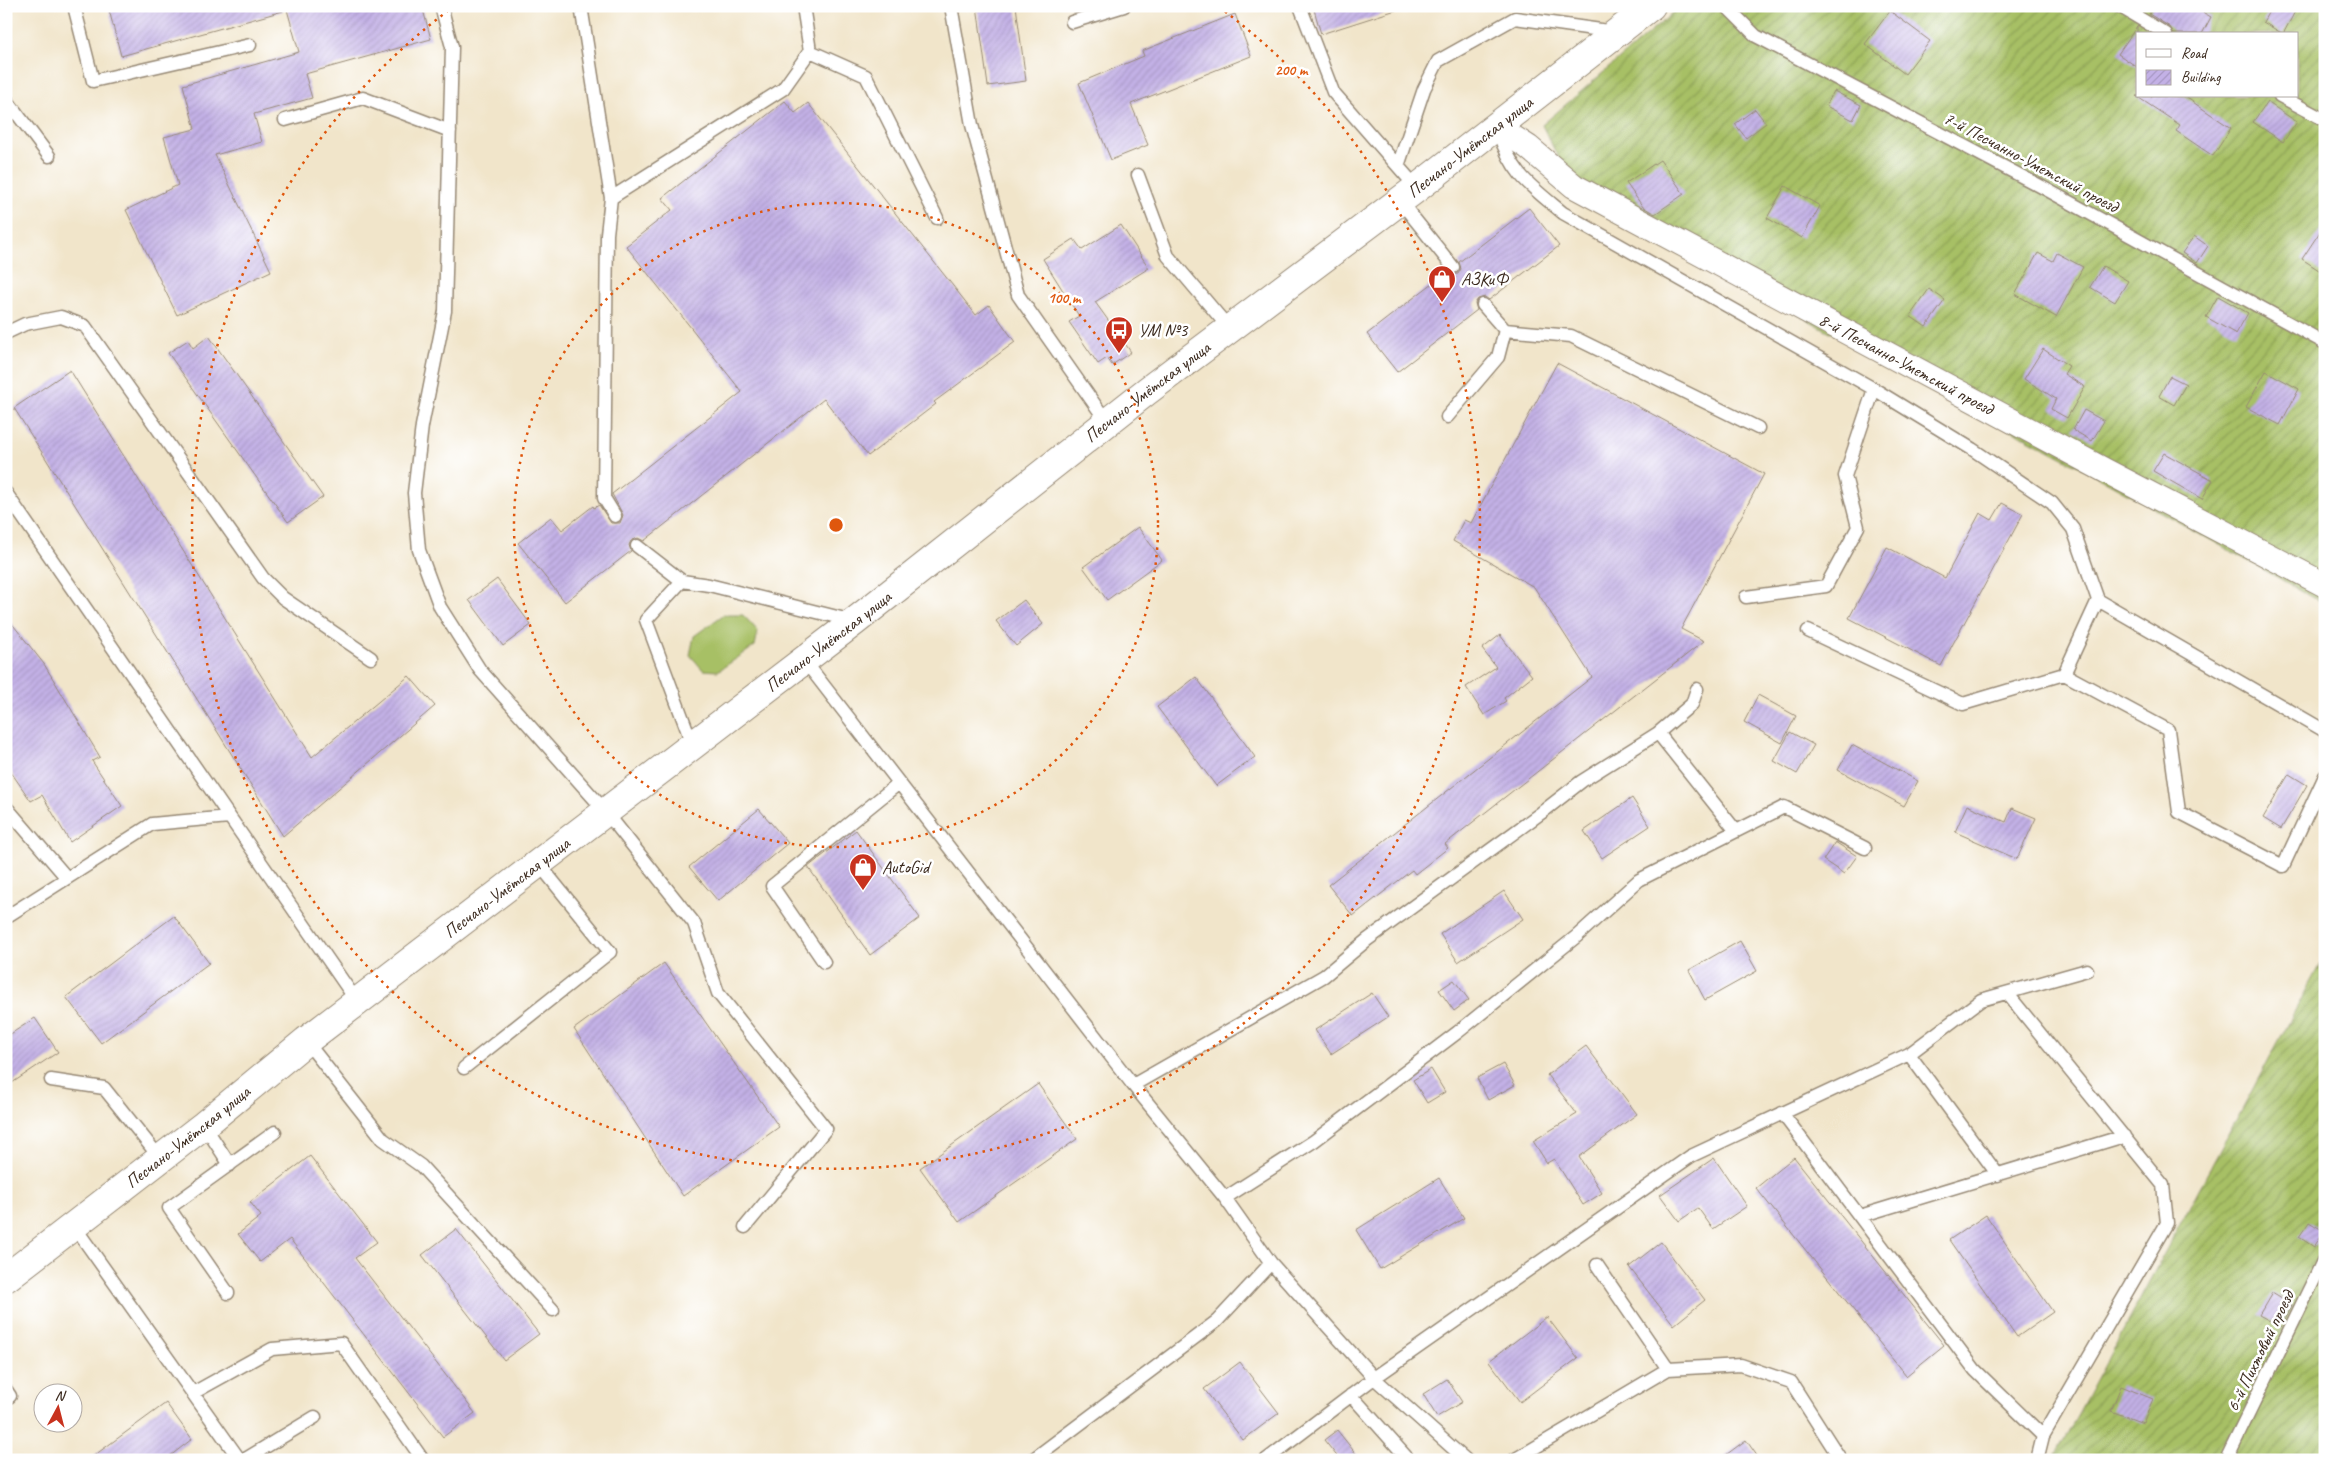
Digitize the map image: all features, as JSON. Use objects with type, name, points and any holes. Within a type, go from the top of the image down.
[{"type":"main road","name":"Песчано-Умётская улица","points":[[6,1278],[204,1125],[306,1041],[358,1004],[854,622],[1229,328],[1497,127],[1647,7]]},
{"type":"street","name":"8-й Песчанно-Уметский проезд","points":[[1497,127],[1528,147],[1574,186],[2106,472],[2325,585]]},
{"type":"lane","points":[[74,6],[93,81],[250,45]]},
{"type":"lane","points":[[441,6],[452,47],[445,311],[422,426],[414,493],[418,550],[440,607],[480,670],[606,812],[694,923],[718,993],[826,1129],[745,1228]]},
{"type":"lane","points":[[581,6],[611,198],[607,234],[604,498],[615,516]]},
{"type":"lane","points":[[611,198],[783,89],[810,51],[803,6]]},
{"type":"lane","points":[[952,6],[972,125],[1018,295],[1107,422]]},
{"type":"lane","points":[[1072,22],[1124,6]]},
{"type":"lane","points":[[1300,6],[1333,92],[1398,166],[1408,195],[1453,267]]},
{"type":"lane","name":"7-й Песчанно-Уметский проезд","points":[[1726,6],[1756,36],[2042,187],[2325,343]]},
{"type":"lane","points":[[2119,6],[2163,32]]},
{"type":"lane","points":[[1398,166],[1424,89],[1438,61],[1515,18],[1618,32]]},
{"type":"lane","points":[[810,51],[866,76],[937,218]]},
{"type":"lane","points":[[285,120],[363,98],[450,131]]},
{"type":"lane","points":[[2284,98],[2325,120]]},
{"type":"lane","points":[[6,99],[49,156]]},
{"type":"lane","points":[[1497,127],[1506,154],[1521,178],[1563,213],[1874,389],[1972,449],[2052,504],[2074,529],[2098,600],[2325,731]]},
{"type":"lane","points":[[1138,175],[1168,256],[1229,328]]},
{"type":"lane","points":[[1483,305],[1505,330],[1571,336],[1758,428]]},
{"type":"lane","points":[[6,333],[25,324],[61,317],[84,326],[263,578],[283,598],[371,658]]},
{"type":"lane","points":[[1447,417],[1498,357],[1505,330]]},
{"type":"lane","points":[[1746,597],[1826,586],[1858,526],[1845,476],[1874,389]]},
{"type":"lane","points":[[6,493],[358,1004]]},
{"type":"lane","points":[[637,546],[682,581],[708,585],[854,622]]},
{"type":"lane","points":[[682,581],[646,620],[693,746]]},
{"type":"lane","points":[[2064,674],[2098,600]]},
{"type":"lane","points":[[1808,631],[1963,704],[2064,674],[2168,730],[2179,812],[2283,866],[2325,776]]},
{"type":"lane","points":[[804,660],[1133,1085],[1225,1198],[1271,1262],[1374,1378],[1466,1460]]},
{"type":"lane","points":[[1133,1085],[1324,976],[1367,940],[1582,781],[1658,734],[1692,704],[1698,689]]},
{"type":"lane","points":[[1658,734],[1736,831]]},
{"type":"lane","points":[[824,962],[772,886],[900,783]]},
{"type":"lane","points":[[6,807],[67,878]]},
{"type":"lane","points":[[1225,1198],[1314,1141],[1427,1055],[1577,936],[1639,880],[1784,807],[1865,848]]},
{"type":"lane","points":[[6,917],[152,824],[229,817]]},
{"type":"lane","points":[[464,1068],[610,952],[540,864]]},
{"type":"lane","points":[[1270,1459],[1374,1378],[1691,1156],[1909,1054],[1982,1000],[2087,970]]},
{"type":"lane","points":[[2007,992],[2163,1185],[2167,1224],[2043,1436],[2037,1460]]},
{"type":"lane","points":[[306,1041],[383,1139],[421,1166],[552,1310]]},
{"type":"lane","points":[[1909,1054],[1998,1174]]},
{"type":"lane","points":[[51,1080],[104,1088],[160,1158]]},
{"type":"lane","points":[[1782,1113],[1975,1370],[2043,1436]]},
{"type":"lane","points":[[204,1125],[230,1165]]},
{"type":"lane","points":[[228,1292],[169,1208],[275,1132]]},
{"type":"lane","points":[[1860,1216],[2124,1136]]},
{"type":"lane","points":[[74,1226],[240,1460]]},
{"type":"lane","name":"6-й Пихтовый проезд","points":[[2226,1460],[2325,1257]]},
{"type":"lane","points":[[1032,1460],[1217,1321],[1271,1262]]},
{"type":"lane","points":[[1597,1265],[1668,1369]]},
{"type":"lane","points":[[193,1393],[272,1349],[341,1343],[423,1460]]},
{"type":"lane","points":[[1514,1460],[1668,1369],[1741,1365],[1791,1382],[1841,1460]]},
{"type":"lane","points":[[6,1390],[10,1396],[6,1399]]},
{"type":"lane","points":[[1351,1395],[1409,1460]]},
{"type":"lane","points":[[244,1460],[315,1417]]},
{"type":"green space","points":[[1681,6],[2325,6],[2325,604],[2093,474],[1577,195],[1542,125]]},
{"type":"green space","points":[[723,615],[743,615],[758,631],[755,646],[718,671],[703,670],[690,655],[694,636]]},
{"type":"green space","points":[[2325,955],[2325,1460],[2053,1460]]},
{"type":"building","points":[[108,6],[282,6],[283,11],[121,56]]},
{"type":"building","points":[[286,6],[422,6],[431,39],[305,74],[312,98],[254,114],[262,142],[215,155],[271,271],[177,315],[126,210],[178,185],[164,137],[195,129],[183,85],[299,52]]},
{"type":"building","points":[[977,6],[1016,6],[1026,81],[988,86]]},
{"type":"building","points":[[1313,6],[1395,6],[1396,10],[1321,34]]},
{"type":"building","points":[[2153,6],[2192,6],[2211,17],[2203,32],[2173,32],[2170,27],[2149,14]]},
{"type":"building","points":[[2272,6],[2298,6],[2284,32],[2280,32],[2263,22]]},
{"type":"building","points":[[1890,11],[1930,41],[1905,74],[1865,44]]},
{"type":"building","points":[[1235,14],[1251,56],[1131,104],[1148,145],[1111,160],[1079,83],[1144,56],[1142,51]]},
{"type":"building","points":[[2137,26],[2136,66],[2118,54]]},
{"type":"building","points":[[1834,91],[1861,105],[1853,120],[1826,106]]},
{"type":"building","points":[[2139,98],[2187,98],[2231,128],[2213,156],[2176,131],[2180,125]]},
{"type":"building","points":[[785,101],[795,113],[808,103],[976,315],[989,305],[1015,342],[934,402],[936,404],[868,456],[824,399],[644,541],[638,538],[631,541],[629,545],[631,551],[565,602],[518,543],[551,517],[562,530],[593,506],[594,508],[599,505],[611,523],[620,523],[623,515],[612,494],[742,392],[626,246],[672,210],[662,198]]},
{"type":"building","points":[[2267,102],[2297,122],[2283,142],[2253,122]]},
{"type":"building","points":[[1755,109],[1766,123],[1746,138],[1735,124]]},
{"type":"building","points":[[1660,160],[1684,194],[1655,214],[1643,207],[1626,183]]},
{"type":"building","points":[[1785,186],[1820,206],[1802,238],[1767,218]]},
{"type":"building","points":[[1529,208],[1559,246],[1489,300],[1485,297],[1478,299],[1475,303],[1477,310],[1397,372],[1367,334],[1447,272],[1451,275],[1458,274],[1461,269],[1459,262]]},
{"type":"building","points":[[2325,224],[2325,274],[2302,259]]},
{"type":"building","points":[[1121,225],[1149,268],[1095,302],[1131,352],[1112,365],[1107,358],[1098,364],[1069,322],[1079,316],[1043,259],[1074,239],[1082,250]]},
{"type":"building","points":[[2194,236],[2208,246],[2197,263],[2182,253]]},
{"type":"building","points":[[2038,253],[2053,261],[2057,253],[2083,267],[2056,317],[2015,294]]},
{"type":"building","points":[[2103,266],[2128,281],[2115,302],[2090,287]]},
{"type":"building","points":[[1929,289],[1945,300],[1926,327],[1910,316]]},
{"type":"building","points":[[2218,296],[2248,313],[2236,334],[2206,317]]},
{"type":"building","points":[[209,336],[323,497],[288,522],[168,353],[188,340],[193,348]]},
{"type":"building","points":[[2043,349],[2069,366],[2064,374],[2085,387],[2067,418],[2051,409],[2056,399],[2024,379]]},
{"type":"building","points":[[1557,363],[1764,474],[1681,629],[1704,641],[1445,844],[1448,848],[1415,874],[1412,870],[1353,916],[1328,885],[1592,677],[1534,587],[1453,541],[1464,520],[1471,523]]},
{"type":"building","points":[[70,370],[312,757],[409,676],[435,706],[283,836],[14,408]]},
{"type":"building","points":[[2266,371],[2299,389],[2280,425],[2246,407]]},
{"type":"building","points":[[2170,376],[2186,384],[2174,405],[2159,396]]},
{"type":"building","points":[[2084,410],[2104,421],[2092,441],[2073,430]]},
{"type":"building","points":[[2164,453],[2213,480],[2202,499],[2153,471]]},
{"type":"building","points":[[2002,503],[2023,514],[1941,666],[1849,618],[1887,547],[1945,578],[1980,513],[1992,520]]},
{"type":"building","points":[[1138,527],[1162,560],[1107,600],[1083,567]]},
{"type":"building","points":[[497,579],[531,625],[503,646],[469,600]]},
{"type":"building","points":[[1024,600],[1043,624],[1016,646],[996,621]]},
{"type":"building","points":[[6,616],[44,664],[100,757],[92,761],[122,806],[70,842],[42,795],[31,801],[6,765]]},
{"type":"building","points":[[1500,635],[1532,676],[1504,698],[1506,701],[1484,715],[1466,687],[1496,667],[1482,649]]},
{"type":"building","points":[[1196,677],[1255,757],[1216,786],[1157,707]]},
{"type":"building","points":[[1758,695],[1796,716],[1782,743],[1744,722]]},
{"type":"building","points":[[1790,732],[1814,745],[1797,774],[1774,761]]},
{"type":"building","points":[[1852,745],[1918,781],[1904,806],[1838,770]]},
{"type":"building","points":[[2289,774],[2307,785],[2281,829],[2263,818]]},
{"type":"building","points":[[1632,798],[1650,826],[1602,858],[1584,831]]},
{"type":"building","points":[[1967,805],[2006,822],[2012,808],[2036,818],[2017,859],[1955,832]]},
{"type":"building","points":[[759,809],[788,843],[718,901],[689,867]]},
{"type":"building","name":"AutoGid","points":[[856,830],[920,918],[870,955],[808,867]]},
{"type":"building","points":[[1835,842],[1857,856],[1844,874],[1823,860]]},
{"type":"building","points":[[1504,891],[1523,919],[1458,962],[1440,934]]},
{"type":"building","points":[[174,916],[209,963],[101,1043],[66,997]]},
{"type":"building","points":[[1740,941],[1757,971],[1705,1000],[1689,970]]},
{"type":"building","points":[[664,963],[779,1127],[683,1196],[574,1029]]},
{"type":"building","points":[[1454,980],[1469,1000],[1454,1011],[1439,990]]},
{"type":"building","points":[[1372,993],[1388,1017],[1331,1054],[1315,1030]]},
{"type":"building","points":[[35,1018],[58,1052],[6,1087],[6,1037]]},
{"type":"building","points":[[1586,1046],[1637,1114],[1579,1157],[1602,1193],[1583,1205],[1554,1159],[1547,1163],[1533,1141],[1577,1114],[1547,1075]]},
{"type":"building","points":[[1503,1064],[1515,1085],[1488,1100],[1477,1078]]},
{"type":"building","points":[[1431,1069],[1445,1092],[1427,1103],[1413,1080]]},
{"type":"building","points":[[1038,1084],[1077,1139],[959,1222],[920,1168]]},
{"type":"building","points":[[310,1156],[377,1242],[355,1258],[475,1413],[443,1437],[290,1239],[260,1262],[238,1234],[261,1216],[250,1202]]},
{"type":"building","points":[[1794,1157],[1944,1345],[1906,1376],[1756,1188]]},
{"type":"building","points":[[1714,1158],[1747,1206],[1713,1229],[1698,1208],[1679,1221],[1660,1195]]},
{"type":"building","points":[[1439,1178],[1464,1218],[1380,1269],[1356,1230]]},
{"type":"building","points":[[1986,1215],[2053,1312],[2017,1337],[1949,1240]]},
{"type":"building","points":[[2309,1222],[2324,1231],[2314,1247],[2299,1237]]},
{"type":"building","points":[[456,1229],[539,1334],[504,1360],[422,1255]]},
{"type":"building","points":[[1661,1242],[1705,1300],[1674,1325],[1629,1267]]},
{"type":"building","points":[[2272,1293],[2292,1305],[2281,1327],[2259,1315]]},
{"type":"building","points":[[1547,1317],[1578,1358],[1520,1402],[1489,1361]]},
{"type":"building","points":[[1240,1362],[1279,1413],[1243,1440],[1204,1389]]},
{"type":"building","points":[[1447,1379],[1462,1402],[1437,1417],[1423,1394]]},
{"type":"building","points":[[2121,1386],[2153,1399],[2143,1423],[2111,1411]]},
{"type":"building","points":[[166,1403],[192,1439],[165,1460],[88,1460]]},
{"type":"building","points":[[1337,1430],[1361,1460],[1340,1460],[1324,1440]]},
{"type":"building","points":[[1746,1440],[1760,1460],[1719,1460]]},
{"type":"place","name":"АЗКиФ","points":[[1442,303]]},
{"type":"place","name":"УМ №3","points":[[1119,354]]},
{"type":"place","name":"AutoGid","points":[[863,891]]}]
